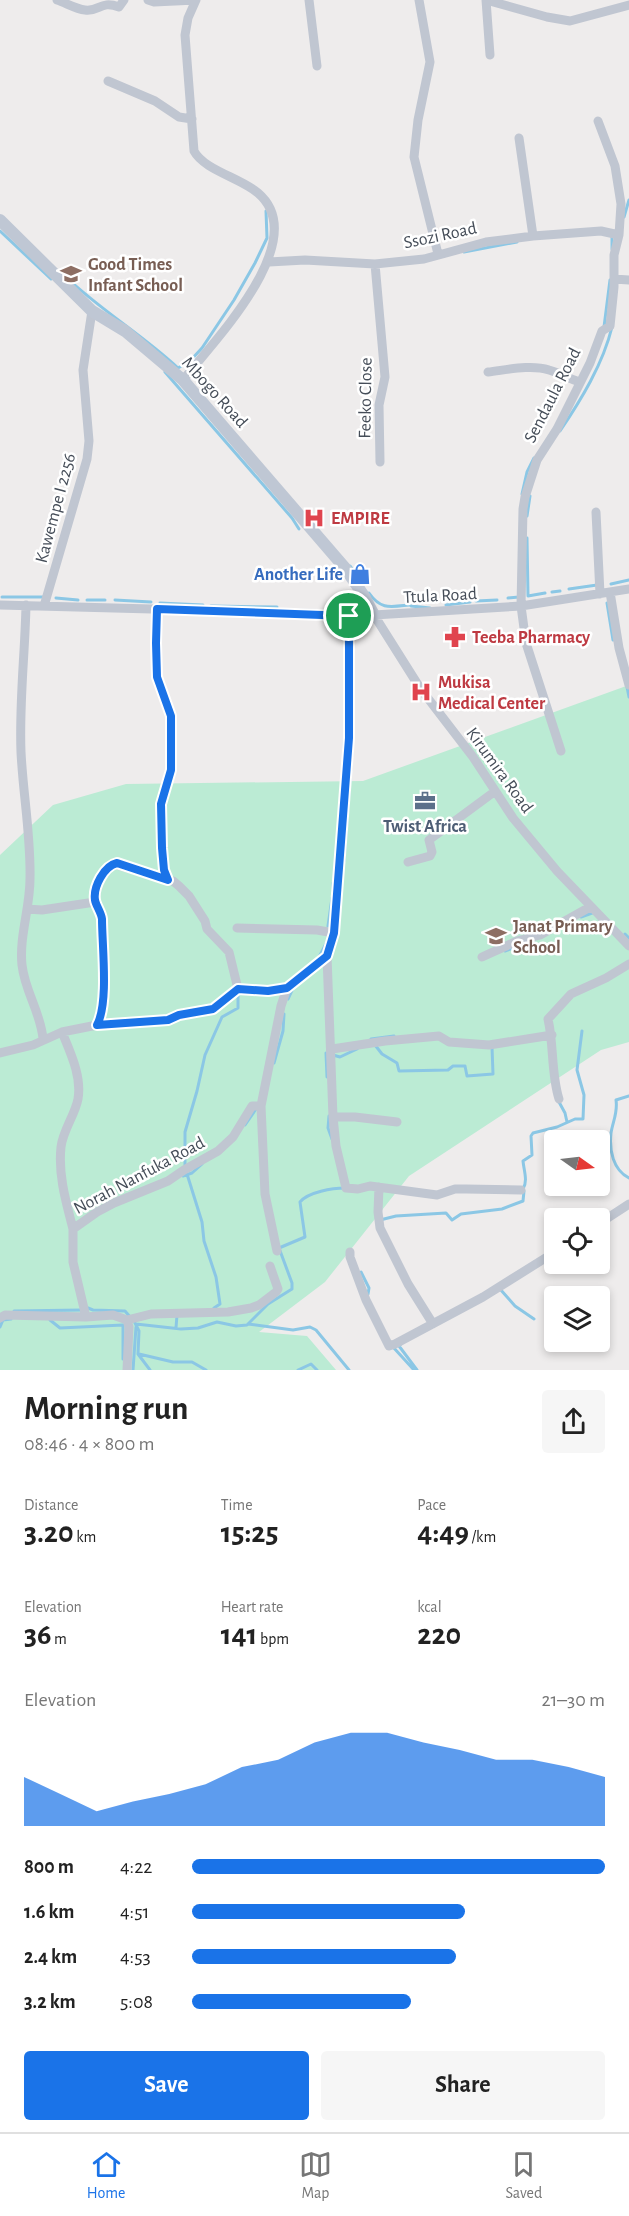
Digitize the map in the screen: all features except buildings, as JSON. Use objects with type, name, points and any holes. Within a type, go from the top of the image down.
[{"type":"street","points":[[57,0],[91,10],[105,3],[119,7],[124,0]]},
{"type":"street","points":[[148,0],[154,2],[196,0],[188,18],[185,35],[193,142],[198,158],[257,192],[267,201],[273,212],[276,226],[269,262],[244,303],[183,380]]},
{"type":"street","points":[[309,0],[317,66]]},
{"type":"street","points":[[419,0],[430,62],[418,120],[414,157],[438,254]]},
{"type":"street","points":[[490,55],[486,0],[570,21],[629,5]]},
{"type":"street","points":[[108,81],[155,101],[179,117],[192,119]]},
{"type":"street","name":"Sendaula Road","points":[[561,751],[526,643],[521,606],[525,497],[537,460],[557,429],[602,331],[610,326],[614,255],[625,203],[615,166],[598,121]]},
{"type":"street","points":[[519,138],[533,236]]},
{"type":"street","name":"Mbogo Road","points":[[0,220],[92,311],[125,331],[183,380],[345,568],[374,615]]},
{"type":"street","name":"Ssozi Road","points":[[269,262],[297,260],[375,264],[424,259],[486,242],[533,236],[601,231],[619,235]]},
{"type":"street","name":"Feeko Close","points":[[375,264],[385,377],[379,405],[380,462]]},
{"type":"street","points":[[614,279],[629,280]]},
{"type":"street","name":"Kawempe I 2256","points":[[44,606],[87,459],[89,441],[83,370],[92,311]]},
{"type":"street","points":[[488,372],[548,369],[580,382]]},
{"type":"street","points":[[596,512],[605,593],[629,685]]},
{"type":"street","name":"Ttula Road","points":[[0,605],[349,616],[521,606],[629,589]]},
{"type":"street","points":[[26,605],[21,749],[23,790],[29,835],[30,878],[22,965],[30,998],[38,1014],[43,1040]]},
{"type":"street","points":[[157,609],[157,677],[171,716],[171,770],[161,804],[163,859],[168,880]]},
{"type":"street","name":"Kirumira Road","points":[[374,615],[420,688],[472,757],[513,818],[590,907],[629,946]]},
{"type":"street","points":[[349,616],[349,738],[334,933],[327,956],[333,1117],[336,1146],[346,1188],[358,1189],[370,1186],[437,1195],[455,1189],[521,1190]]},
{"type":"street","points":[[408,861],[430,856],[432,852],[429,840],[494,792]]},
{"type":"street","points":[[97,1025],[101,1018],[103,1001],[102,919],[95,902],[104,872],[113,864],[168,880],[179,886],[189,896],[205,921],[207,929],[230,952],[238,989]]},
{"type":"street","points":[[27,909],[42,910],[95,902]]},
{"type":"street","points":[[482,957],[517,941],[540,935],[590,907]]},
{"type":"street","points":[[237,928],[317,930],[334,933]]},
{"type":"street","points":[[0,1053],[33,1045],[62,1032],[97,1025],[168,1020],[179,1015],[213,1009],[238,989],[268,991],[287,988],[327,956]]},
{"type":"street","points":[[559,1099],[548,1019],[571,994],[606,978],[629,964]]},
{"type":"street","points":[[277,1251],[264,1194],[261,1106],[281,1006],[287,988]]},
{"type":"street","points":[[62,1032],[73,1057],[78,1086],[78,1099],[64,1136],[61,1156],[62,1184],[73,1229]]},
{"type":"street","points":[[332,1049],[439,1036],[449,1042],[489,1045],[552,1035]]},
{"type":"street","name":"Norah Nanfuka Road","points":[[86,1317],[73,1262],[73,1229],[97,1212],[168,1181],[218,1151],[233,1137],[252,1106],[261,1106]]},
{"type":"street","points":[[333,1117],[397,1122]]},
{"type":"street","points":[[379,1187],[377,1201],[380,1228],[408,1284],[433,1324]]},
{"type":"street","points":[[610,1216],[629,1204]]},
{"type":"street","points":[[350,1252],[366,1300],[389,1346],[483,1296],[544,1259]]},
{"type":"street","points":[[0,1318],[5,1315],[86,1317],[113,1315],[127,1320],[152,1314],[228,1311],[259,1305],[276,1292],[278,1289],[270,1266]]},
{"type":"street","points":[[127,1320],[129,1327],[127,1370]]},
{"type":"green space","points":[[629,685],[629,1042],[601,1050],[409,1176],[325,1282],[259,1332],[307,1336],[336,1370],[0,1370],[0,855],[53,805],[126,784],[363,781]]},
{"type":"waterway","points":[[624,217],[629,200]]},
{"type":"waterway","points":[[178,368],[190,361],[202,348],[255,263],[267,238],[266,211]]},
{"type":"waterway","points":[[0,231],[51,279]]},
{"type":"waterway","points":[[612,235],[612,249]]},
{"type":"waterway","points":[[464,252],[517,242]]},
{"type":"waterway","points":[[65,276],[178,368]]},
{"type":"waterway","points":[[604,327],[610,280]]},
{"type":"waterway","points":[[560,431],[597,368],[612,327]]},
{"type":"waterway","points":[[165,372],[292,518],[299,529]]},
{"type":"waterway","points":[[522,494],[527,472],[534,458]]},
{"type":"waterway","points":[[527,516],[530,496]]},
{"type":"waterway","points":[[527,538],[528,596],[545,593]]},
{"type":"waterway","points":[[350,566],[358,577]]},
{"type":"waterway","points":[[611,584],[629,580]]},
{"type":"waterway","points":[[569,589],[597,585]]},
{"type":"waterway","points":[[552,592],[560,591]]},
{"type":"waterway","points":[[369,593],[382,605],[391,607],[409,605]]},
{"type":"waterway","points":[[2,597],[45,597]]},
{"type":"waterway","points":[[508,598],[519,597]]},
{"type":"waterway","points":[[56,598],[78,600]]},
{"type":"waterway","points":[[87,600],[105,600]]},
{"type":"waterway","points":[[115,600],[151,602]]},
{"type":"waterway","points":[[476,601],[497,600]]},
{"type":"waterway","points":[[446,605],[470,602]]},
{"type":"waterway","points":[[160,603],[203,605]]},
{"type":"waterway","points":[[607,603],[613,640]]},
{"type":"waterway","points":[[211,606],[277,607]]},
{"type":"waterway","points":[[411,606],[430,608]]},
{"type":"waterway","points":[[353,687],[353,631],[355,627]]},
{"type":"waterway","points":[[345,659],[345,718]]},
{"type":"waterway","points":[[627,687],[629,697]]},
{"type":"waterway","points":[[344,750],[345,728]]},
{"type":"waterway","points":[[344,861],[352,751]]},
{"type":"waterway","points":[[333,883],[333,891]]},
{"type":"waterway","points":[[328,926],[332,898]]},
{"type":"waterway","points":[[581,917],[595,912]]},
{"type":"waterway","points":[[625,934],[629,938]]},
{"type":"waterway","points":[[319,957],[328,940]]},
{"type":"waterway","points":[[505,951],[532,941]]},
{"type":"waterway","points":[[288,999],[294,986]]},
{"type":"waterway","points":[[185,1168],[185,1132],[205,1055],[222,1017],[238,1008],[238,992]]},
{"type":"waterway","points":[[274,1063],[283,1031],[284,1014]]},
{"type":"waterway","points":[[523,1189],[525,1179],[523,1161],[532,1155],[531,1136],[533,1133],[557,1127],[575,1119],[583,1119],[584,1095],[577,1070],[582,1031]]},
{"type":"waterway","points":[[371,1039],[394,1036]]},
{"type":"waterway","points":[[375,1045],[382,1054],[397,1063],[399,1071],[448,1070],[453,1066],[465,1066],[467,1076],[493,1074],[492,1047]]},
{"type":"waterway","points":[[333,1055],[340,1057],[357,1049]]},
{"type":"waterway","points":[[326,1053],[327,1077]]},
{"type":"waterway","points":[[629,1096],[616,1100],[616,1113],[611,1133],[613,1159],[619,1170],[629,1178]]},
{"type":"waterway","points":[[559,1102],[567,1122]]},
{"type":"waterway","points":[[245,1125],[256,1109]]},
{"type":"waterway","points":[[329,1116],[328,1128],[332,1139]]},
{"type":"waterway","points":[[183,1176],[192,1173],[202,1164]]},
{"type":"waterway","points":[[187,1174],[216,1277],[220,1304],[214,1308]]},
{"type":"waterway","points":[[136,1324],[181,1329],[198,1328],[217,1322],[236,1326],[247,1325],[268,1304],[292,1289],[292,1283],[279,1248],[305,1237],[300,1202],[315,1193],[345,1188]]},
{"type":"waterway","points":[[380,1220],[396,1216],[446,1213],[452,1220],[461,1214],[502,1209],[523,1201],[524,1191]]},
{"type":"waterway","points":[[361,1272],[369,1288],[368,1294]]},
{"type":"waterway","points":[[500,1289],[515,1306],[534,1319]]},
{"type":"waterway","points":[[88,1308],[125,1311],[131,1318]]},
{"type":"waterway","points":[[14,1311],[82,1310]]},
{"type":"waterway","points":[[176,1328],[177,1315]]},
{"type":"waterway","points":[[0,1327],[3,1320],[11,1319]]},
{"type":"waterway","points":[[50,1320],[60,1328],[123,1325],[123,1359]]},
{"type":"waterway","points":[[135,1323],[139,1331],[138,1354],[150,1370]]},
{"type":"waterway","points":[[248,1324],[293,1330],[310,1327],[316,1330],[349,1370]]},
{"type":"waterway","points":[[133,1370],[136,1327]]},
{"type":"waterway","points":[[401,1344],[399,1346],[417,1370]]},
{"type":"waterway","points":[[393,1347],[414,1370]]},
{"type":"waterway","points":[[139,1354],[173,1362],[192,1362],[206,1370]]},
{"type":"waterway","points":[[298,1370],[311,1364],[317,1370]]},
{"type":"place","name":"Good Times Infant School","points":[[71,274]]},
{"type":"place","name":"EMPIRE","points":[[314,518]]},
{"type":"place","name":"Another Life","points":[[360,574]]},
{"type":"place","name":"Teeba Pharmacy","points":[[455,637]]},
{"type":"place","name":"Mukisa Medical Center","points":[[421,692]]},
{"type":"place","name":"Twist Africa","points":[[425,801]]},
{"type":"place","name":"Janat Primary School","points":[[496,936]]},
{"type":"route","points":[[157,609],[349,616],[349,738],[334,933],[327,956],[287,988],[268,991],[238,989],[213,1009],[179,1015],[168,1020],[97,1025],[101,1018],[103,1001],[102,919],[95,902],[95,894],[104,872],[117,863],[168,880],[164,870],[161,804],[171,770],[171,716],[157,677],[157,609]]}]
